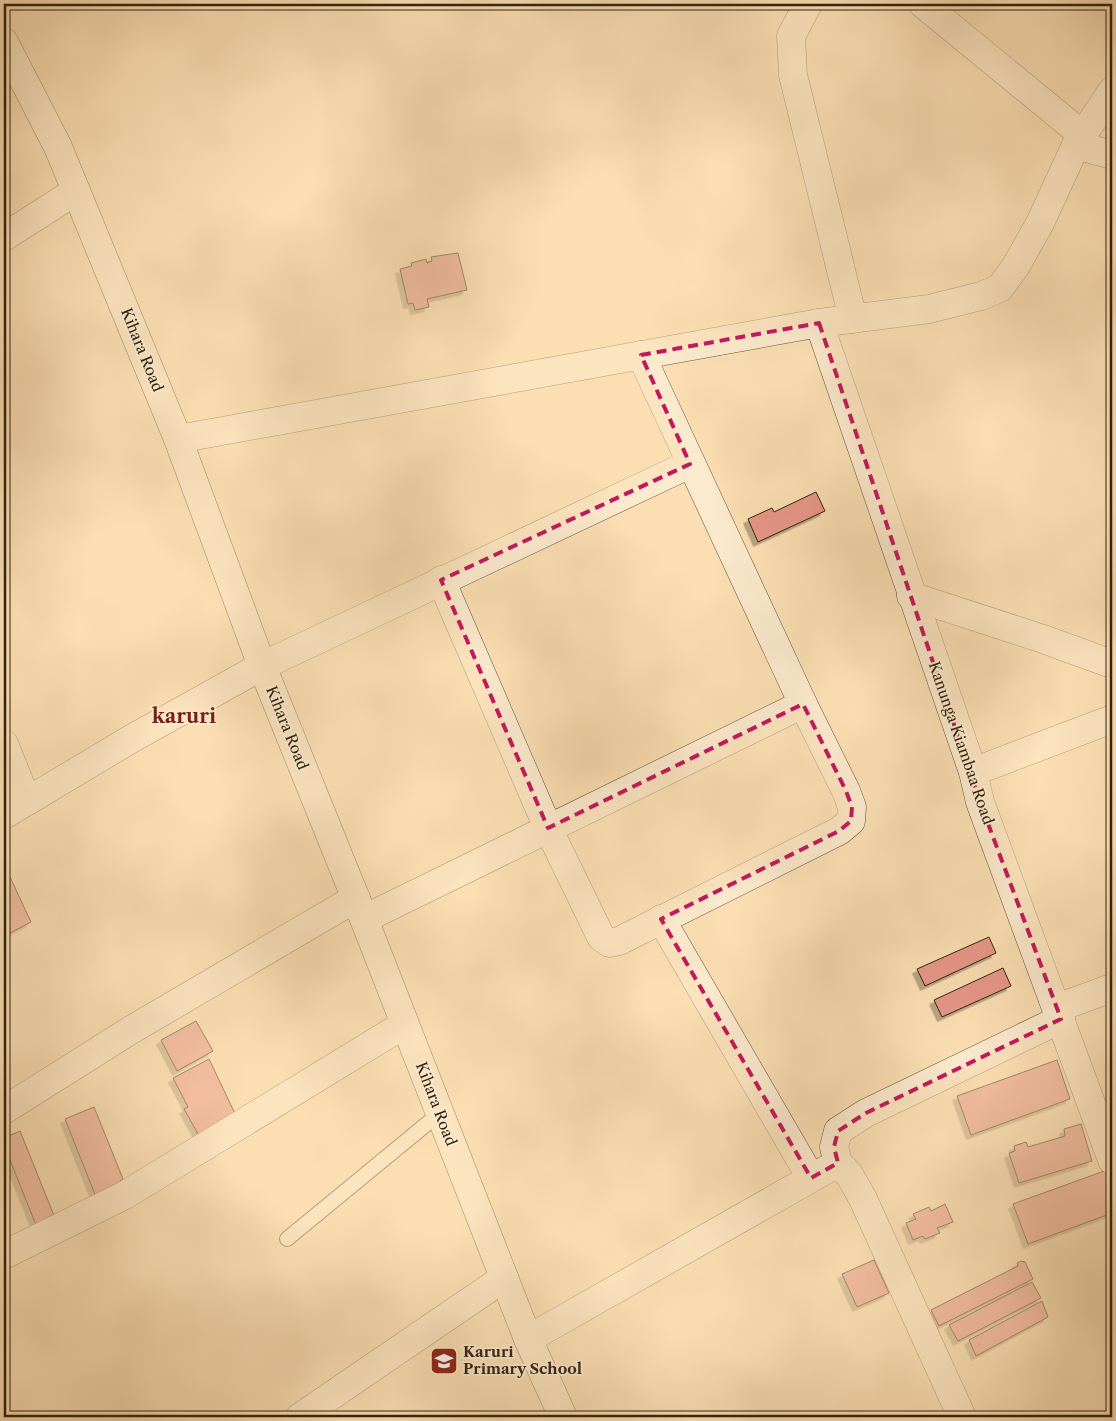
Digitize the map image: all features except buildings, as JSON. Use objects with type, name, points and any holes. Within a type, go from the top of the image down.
[{"type":"street","points":[[808,4],[791,36],[793,75],[853,319]]},
{"type":"street","points":[[923,4],[1080,140],[1112,155]]},
{"type":"street","name":"Kihara Road","points":[[4,42],[58,147],[178,439],[262,666],[360,908],[528,1339],[563,1417]]},
{"type":"street","points":[[178,439],[819,323],[929,309],[981,296],[1000,288],[1016,266],[1040,223],[1080,140],[1112,91]]},
{"type":"street","points":[[4,237],[76,191]]},
{"type":"street","name":"Kanunga Kiambaa Road","points":[[819,323],[911,596],[973,772],[980,802],[1112,1160]]},
{"type":"street","points":[[440,580],[548,828],[601,937],[605,941],[609,943],[619,941],[839,831],[851,821],[852,807],[846,791],[690,464],[641,355]]},
{"type":"street","points":[[4,815],[131,739],[262,666],[440,580],[690,464]]},
{"type":"street","points":[[911,596],[1043,639],[1112,664]]},
{"type":"street","points":[[4,1110],[131,1030],[360,908],[548,828],[803,704]]},
{"type":"street","points":[[973,772],[1112,718]]},
{"type":"street","points":[[4,744],[27,800]]},
{"type":"street","points":[[661,919],[811,1178]]},
{"type":"street","points":[[962,1417],[863,1199],[849,1174],[838,1163],[834,1147],[838,1131],[859,1118],[1112,988]]},
{"type":"street","points":[[4,1256],[125,1195],[405,1024]]},
{"type":"street","points":[[528,1339],[838,1163]]},
{"type":"street","points":[[300,1417],[504,1278]]},
{"type":"lane","points":[[287,1239],[440,1113]]},
{"type":"highlighted area","points":[[819,323],[980,802],[1061,1019],[866,1113],[838,1131],[834,1147],[838,1163],[811,1178],[661,919],[839,831],[851,821],[852,807],[846,791],[803,704],[548,828],[441,580],[690,464],[641,355]]},
{"type":"place","name":"Karuri Primary School","points":[[444,1361]]},
{"type":"district","name":"karuri","points":[[184,716]]}]
